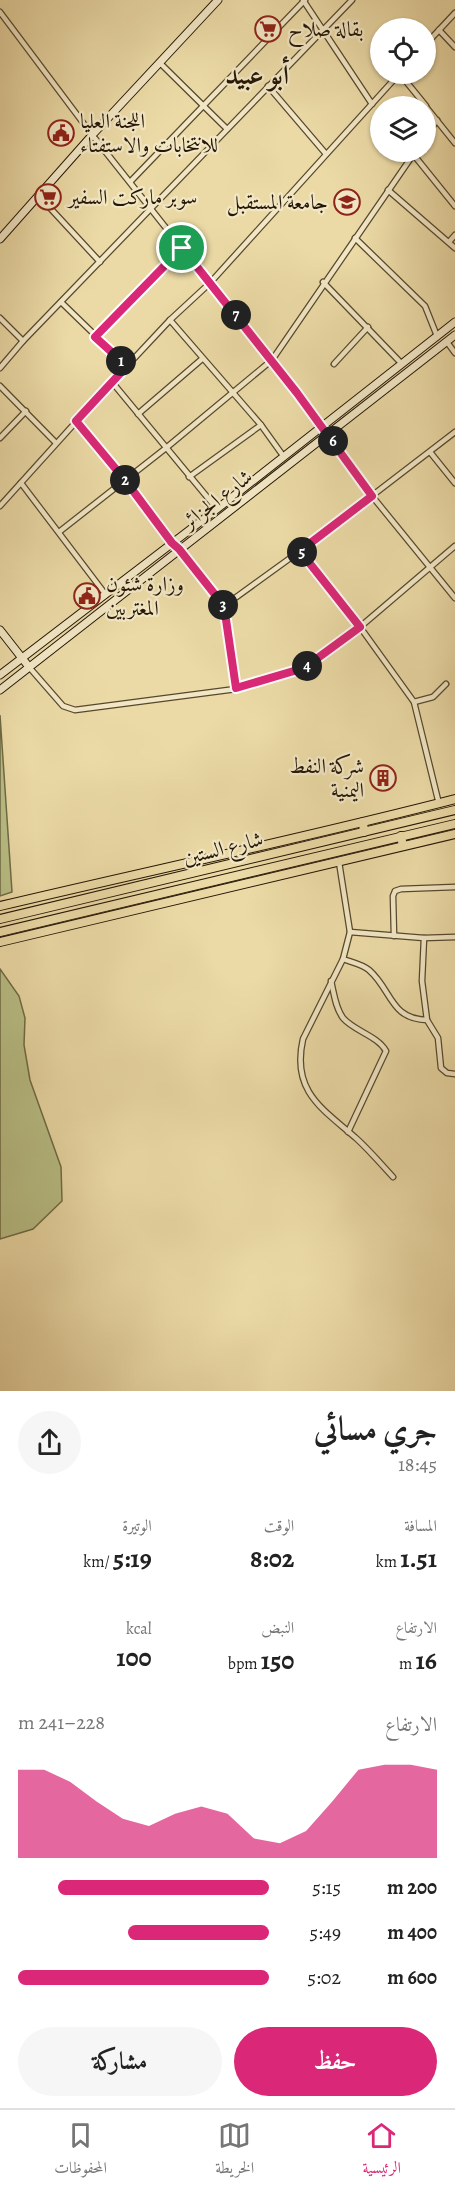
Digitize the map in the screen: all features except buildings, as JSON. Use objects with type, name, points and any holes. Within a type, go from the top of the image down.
[{"type":"highway","name":"شارع الستين","points":[[0,919],[112,893],[364,827],[455,810]]},
{"type":"highway","name":"شارع الستين","points":[[0,932],[46,926],[113,905],[455,824]]},
{"type":"highway","points":[[401,836],[403,846]]},
{"type":"highway","points":[[112,893],[113,905]]},
{"type":"main road","points":[[0,239],[218,0]]},
{"type":"main road","name":"شارع الجزائر","points":[[0,675],[218,509],[455,322]]},
{"type":"main road","name":"شارع الجزائر","points":[[0,690],[455,335]]},
{"type":"main road","points":[[172,543],[179,549]]},
{"type":"main road","points":[[0,630],[29,667]]},
{"type":"main road","name":"شارع الستين","points":[[0,906],[364,827],[455,800]]},
{"type":"main road","name":"شارع الستين","points":[[0,942],[46,926],[339,862],[455,834]]},
{"type":"street","points":[[130,181],[304,0],[370,101]]},
{"type":"street","points":[[0,368],[23,341],[352,0]]},
{"type":"street","points":[[0,12],[93,135],[272,360],[372,496],[455,598]]},
{"type":"street","points":[[436,33],[455,13]]},
{"type":"street","points":[[439,30],[455,47]]},
{"type":"street","points":[[160,63],[227,129]]},
{"type":"street","points":[[379,96],[391,84]]},
{"type":"street","points":[[408,84],[417,96]]},
{"type":"street","points":[[268,86],[326,154]]},
{"type":"street","points":[[0,506],[127,366],[210,283],[370,106]]},
{"type":"street","points":[[437,120],[455,143]]},
{"type":"street","points":[[58,532],[166,448],[272,360],[323,282],[408,162]]},
{"type":"street","points":[[421,162],[455,206]]},
{"type":"street","points":[[388,190],[455,248]]},
{"type":"street","points":[[39,196],[100,262]]},
{"type":"street","points":[[449,242],[455,235]]},
{"type":"street","points":[[355,238],[425,306],[437,336]]},
{"type":"street","points":[[95,337],[182,248]]},
{"type":"street","points":[[323,282],[402,364]]},
{"type":"street","points":[[61,302],[127,366]]},
{"type":"street","points":[[0,318],[23,341]]},
{"type":"street","points":[[171,320],[202,359],[261,424],[284,457]]},
{"type":"street","points":[[334,364],[368,327]]},
{"type":"street","points":[[447,342],[455,353]]},
{"type":"street","points":[[138,414],[202,359]]},
{"type":"street","points":[[112,382],[218,509]]},
{"type":"street","points":[[0,386],[56,443]]},
{"type":"street","points":[[0,438],[26,411]]},
{"type":"street","points":[[76,421],[125,480],[172,543]]},
{"type":"street","points":[[189,477],[261,424]]},
{"type":"street","points":[[224,606],[455,432]]},
{"type":"street","points":[[430,452],[455,483]]},
{"type":"street","points":[[21,483],[106,595]]},
{"type":"street","points":[[29,667],[63,706],[75,711],[236,688],[304,668],[360,627],[455,546]]},
{"type":"street","points":[[179,549],[224,606],[236,688]]},
{"type":"street","points":[[300,551],[360,627],[414,702],[439,804]]},
{"type":"street","points":[[414,702],[433,697],[446,684]]},
{"type":"street","points":[[339,862],[350,932],[343,959],[303,1039],[300,1053],[303,1079],[314,1101],[393,1177]]},
{"type":"street","points":[[394,936],[393,897],[395,891],[455,886]]},
{"type":"street","points":[[350,932],[424,938],[455,937]]},
{"type":"street","points":[[424,938],[422,981],[427,1020],[438,1038],[441,1068],[447,1073],[455,1074]]},
{"type":"street","points":[[343,959],[367,968],[404,1016],[414,1020],[427,1020]]},
{"type":"street","points":[[331,980],[337,1008],[344,1018],[386,1051],[348,1132]]},
{"type":"green space","points":[[0,715],[12,892],[0,896]]},
{"type":"green space","points":[[0,969],[19,996],[25,1018],[24,1045],[30,1080],[61,1167],[62,1201],[33,1229],[0,1239]]},
{"type":"place","name":"بقالة صلاح","points":[[268,29]]},
{"type":"place","name":"اللجنة العليا للانتخابات والاستفتاء","points":[[61,133]]},
{"type":"place","name":"سوبر ماركت السفير","points":[[48,197]]},
{"type":"place","name":"جامعة المستقبل","points":[[347,202]]},
{"type":"place","name":"وزارة شئون المغتربين","points":[[87,596]]},
{"type":"place","name":"شركة النفط اليمنية","points":[[383,778]]},
{"type":"district","name":"أبو عبيد","points":[[257,75]]},
{"type":"route","points":[[182,248],[297,393],[372,496],[300,551],[360,627],[304,668],[236,688],[224,606],[76,421],[127,366],[95,337],[182,248]]}]
